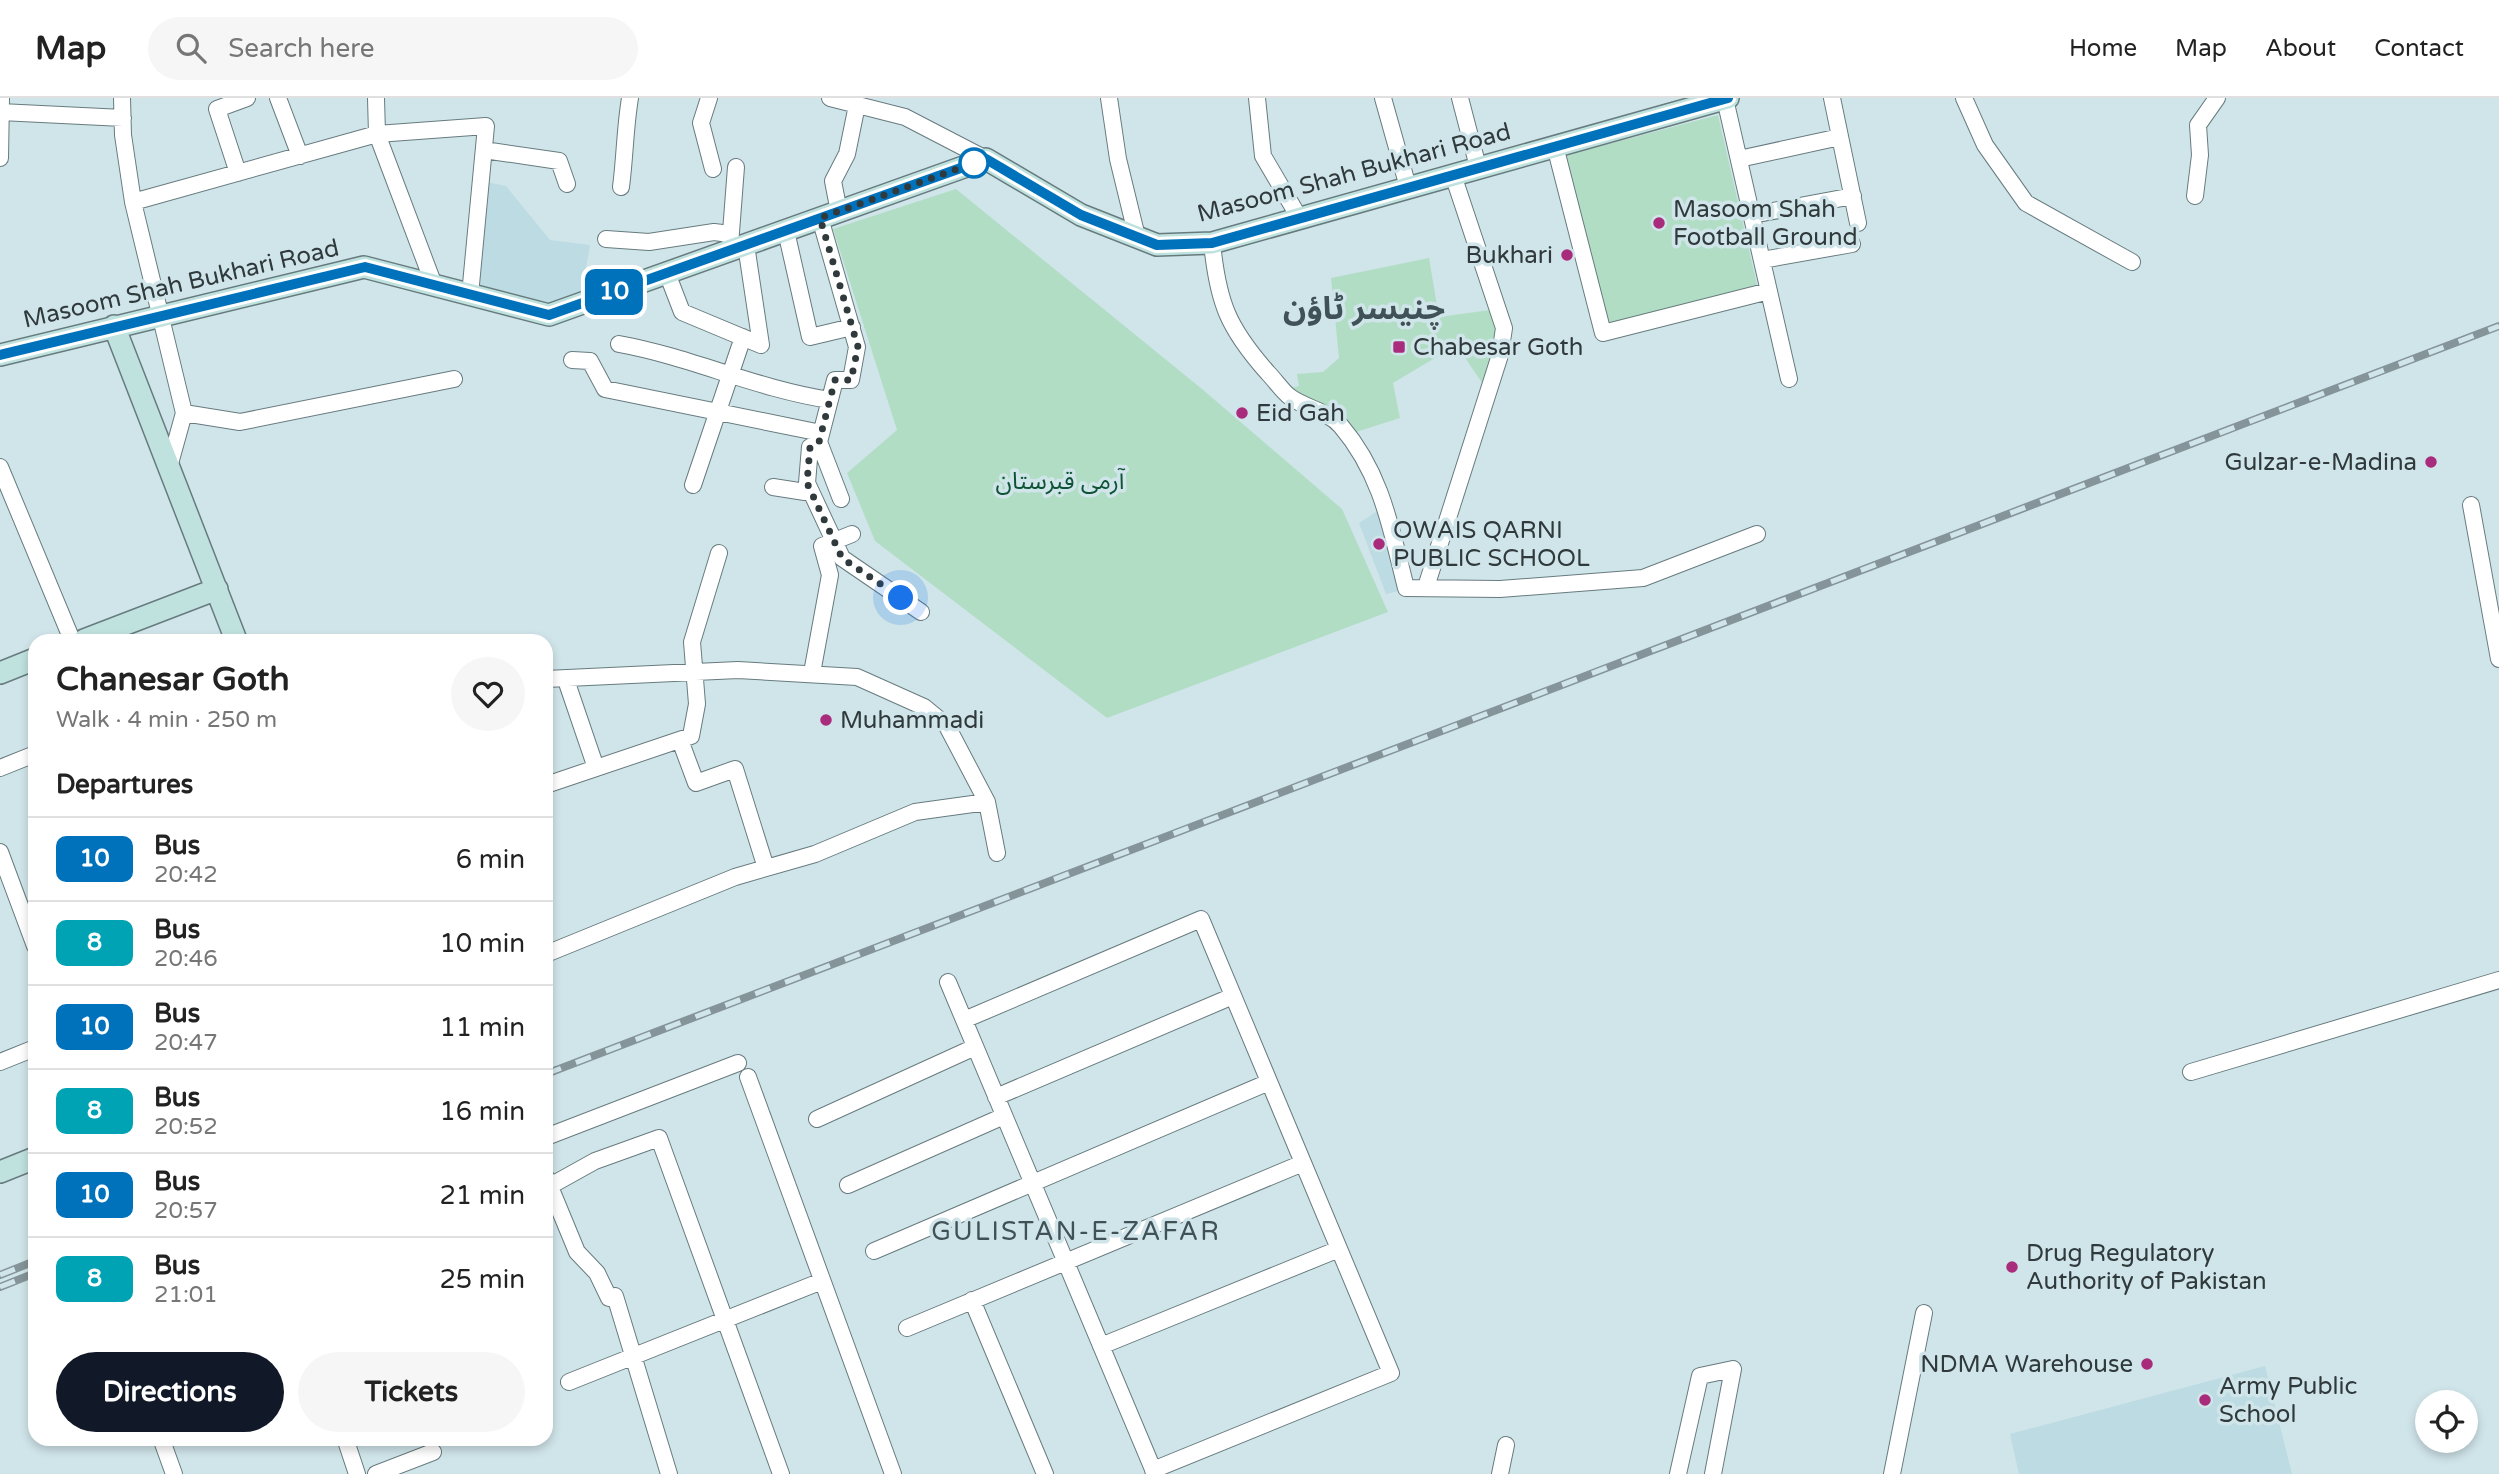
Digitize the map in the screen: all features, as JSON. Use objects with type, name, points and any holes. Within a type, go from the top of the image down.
[{"type":"street","points":[[0,159],[1,98]]},
{"type":"street","points":[[122,98],[122,118],[133,202],[184,413],[169,467]]},
{"type":"street","points":[[238,173],[217,108],[228,101],[247,98]]},
{"type":"street","points":[[278,98],[300,156]]},
{"type":"street","points":[[376,98],[377,134],[434,285]]},
{"type":"street","points":[[621,187],[627,143],[624,135],[630,98]]},
{"type":"street","points":[[709,98],[701,123],[713,169]]},
{"type":"street","points":[[1109,98],[1118,159],[1137,237]]},
{"type":"street","points":[[1257,98],[1263,156],[1300,219]]},
{"type":"street","points":[[1383,98],[1408,187]]},
{"type":"street","points":[[1460,98],[1478,167]]},
{"type":"street","points":[[1726,98],[1789,379]]},
{"type":"street","name":"Masoom Shah Bukhari Road","points":[[0,355],[365,267],[549,315],[667,273],[735,243],[786,231],[986,159],[1081,215],[1157,245],[1212,243],[1726,98]]},
{"type":"street","points":[[1832,98],[1858,223]]},
{"type":"street","points":[[1964,98],[1985,145],[2026,203],[2132,262]]},
{"type":"street","points":[[2194,196],[2200,155],[2198,125],[2217,98]]},
{"type":"street","points":[[773,486],[806,492],[810,447],[820,438],[835,380],[851,380],[858,347],[830,215],[833,181],[847,154],[845,101],[905,117],[986,159]]},
{"type":"street","points":[[0,112],[122,118]]},
{"type":"street","points":[[133,202],[377,134],[486,126],[470,295]]},
{"type":"street","points":[[1739,159],[1840,137]]},
{"type":"street","points":[[1555,146],[1603,333],[1769,291]]},
{"type":"street","points":[[484,150],[559,161],[567,184]]},
{"type":"street","points":[[667,273],[682,312],[764,344],[735,243],[736,167]]},
{"type":"street","points":[[1426,587],[1500,355],[1504,328],[1452,175]]},
{"type":"street","points":[[1752,215],[1853,196]]},
{"type":"street","points":[[786,231],[810,337],[852,327]]},
{"type":"street","points":[[606,239],[649,242],[714,232],[735,243]]},
{"type":"street","points":[[1212,243],[1216,278],[1227,317],[1244,346],[1289,397],[1338,423],[1353,442],[1381,490],[1406,589],[1500,589],[1643,578],[1757,534]]},
{"type":"street","points":[[1762,260],[1852,244]]},
{"type":"street","points":[[114,326],[234,634]]},
{"type":"street","points":[[694,485],[743,337]]},
{"type":"street","points":[[619,344],[666,353],[729,375],[799,395],[830,400]]},
{"type":"street","points":[[572,360],[590,361],[605,389],[717,412],[820,438]]},
{"type":"street","points":[[184,413],[240,422],[454,379]]},
{"type":"street","points":[[820,438],[841,499]]},
{"type":"street","points":[[0,467],[4,492],[69,634]]},
{"type":"street","points":[[807,483],[842,558],[921,612]]},
{"type":"street","points":[[2471,505],[2499,659]]},
{"type":"street","points":[[812,673],[830,575],[822,546],[852,534]]},
{"type":"street","points":[[553,783],[691,736],[696,704],[692,673],[695,626],[719,553]]},
{"type":"street","points":[[100,634],[217,589]]},
{"type":"street","points":[[0,673],[28,662]]},
{"type":"street","points":[[553,679],[738,670],[857,677],[924,707],[947,726],[987,802],[997,853]]},
{"type":"street","points":[[566,680],[596,768]]},
{"type":"street","points":[[680,740],[696,783],[735,769],[766,868]]},
{"type":"street","points":[[0,768],[28,757]]},
{"type":"street","points":[[553,951],[735,877],[815,854],[915,812],[987,802]]},
{"type":"street","points":[[0,852],[28,927]]},
{"type":"street","points":[[948,982],[1154,1472],[1391,1373],[1201,919],[964,1020]]},
{"type":"street","points":[[2191,1072],[2499,979]]},
{"type":"street","points":[[996,1097],[1233,996]]},
{"type":"street","points":[[817,1119],[975,1047]]},
{"type":"street","points":[[0,1062],[28,1051]]},
{"type":"street","points":[[553,1134],[738,1063]]},
{"type":"street","points":[[748,1077],[892,1474]]},
{"type":"street","points":[[874,1251],[1269,1082]]},
{"type":"street","points":[[848,1185],[1004,1116]]},
{"type":"street","points":[[553,1179],[659,1138],[781,1474]]},
{"type":"street","points":[[0,1172],[28,1161]]},
{"type":"street","points":[[907,1328],[1303,1163]]},
{"type":"street","points":[[553,1193],[577,1252],[597,1273],[608,1298],[615,1296],[669,1474]]},
{"type":"street","points":[[1101,1346],[1339,1249]]},
{"type":"street","points":[[569,1382],[822,1281]]},
{"type":"street","points":[[972,1300],[1045,1474]]},
{"type":"street","points":[[1892,1474],[1924,1313]]},
{"type":"street","points":[[1678,1474],[1700,1376],[1733,1369],[1713,1474]]},
{"type":"street","points":[[1500,1474],[1506,1445]]},
{"type":"street","points":[[164,1446],[174,1474]]},
{"type":"street","points":[[348,1446],[357,1474]]},
{"type":"street","points":[[376,1474],[395,1470],[432,1452]]},
{"type":"shaded area","points":[[481,181],[506,186],[550,240],[590,245],[580,304],[549,315],[470,295]]},
{"type":"shaded area","name":"OWAIS QARNI PUBLIC SCHOOL","points":[[1379,510],[1403,590],[1386,594],[1359,523]]},
{"type":"shaded area","name":"Army Public School","points":[[2265,1366],[2292,1474],[2019,1474],[2010,1434]]},
{"type":"green space","name":"Masoom Shah Football Ground","points":[[1718,115],[1758,289],[1602,330],[1559,157]]},
{"type":"green space","name":"آرمی قبرستان","points":[[956,189],[1202,389],[1342,509],[1388,612],[1107,718],[875,541],[847,473],[897,430],[833,229]]},
{"type":"green space","points":[[1429,258],[1439,317],[1497,309],[1504,328],[1487,390],[1461,352],[1450,349],[1393,383],[1400,418],[1347,435],[1283,390],[1299,386],[1297,374],[1323,372],[1339,358],[1331,278]]},
{"type":"railway","points":[[553,1071],[2499,326]]},
{"type":"railway","points":[[0,1275],[28,1264]]},
{"type":"railway","points":[[0,1287],[28,1276]]},
{"type":"bus line","name":"10","points":[[0,355],[365,267],[549,315],[986,159],[1081,215],[1157,245],[1212,243],[1728,98]]},
{"type":"place","name":"Masoom Shah Football Ground","points":[[1659,223]]},
{"type":"place","name":"Bukhari","points":[[1567,255]]},
{"type":"place","name":"Chabesar Goth","points":[[1399,347]]},
{"type":"place","name":"Eid Gah","points":[[1242,413]]},
{"type":"place","name":"Gulzar-e-Madina","points":[[2431,462]]},
{"type":"place","name":"OWAIS QARNI PUBLIC SCHOOL","points":[[1379,544]]},
{"type":"place","name":"Muhammadi","points":[[826,720]]},
{"type":"place","name":"Drug Regulatory Authority of Pakistan","points":[[2012,1267]]},
{"type":"place","name":"NDMA Warehouse","points":[[2147,1364]]},
{"type":"place","name":"Army Public School","points":[[2205,1400]]},
{"type":"district","name":"چنیسر ٹاؤن","points":[[1364,309]]},
{"type":"district","name":"GULISTAN-E-ZAFAR","points":[[1076,1231]]},
{"type":"route","points":[[901,598],[862,569],[842,558],[807,483],[810,447],[819,442],[835,380],[851,380],[858,347],[820,218],[974,163]]}]
